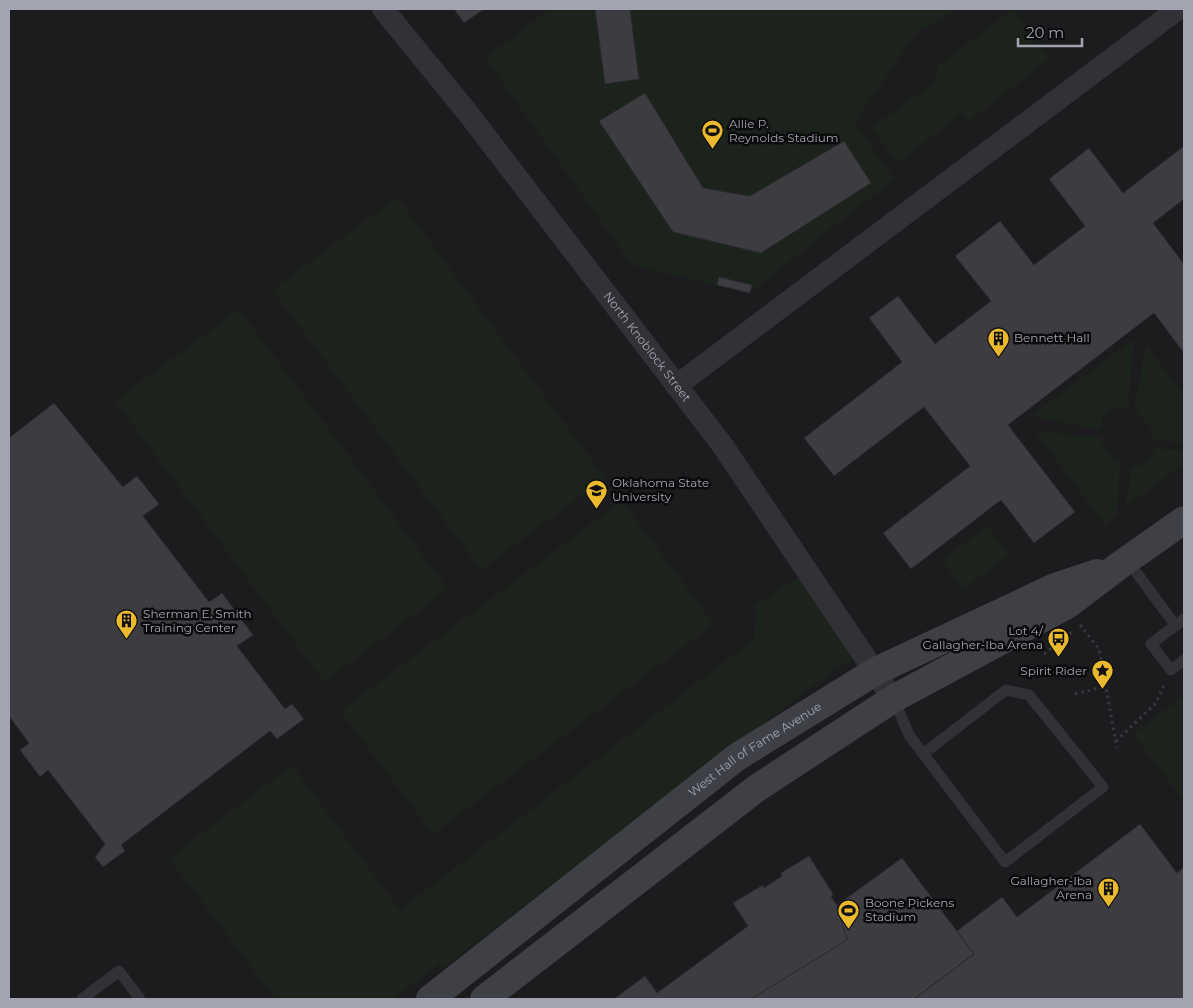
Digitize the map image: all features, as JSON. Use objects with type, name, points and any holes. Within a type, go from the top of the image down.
[{"type":"main road","name":"West Hall of Fame Avenue","points":[[484,999],[757,788],[893,699],[1067,605],[1184,520]]},
{"type":"main road","name":"West Hall of Fame Avenue","points":[[430,999],[736,757],[876,671],[1054,587],[1123,563]]},
{"type":"street","name":"North Knoblock Street","points":[[383,9],[467,112],[723,446],[876,671],[893,699]]},
{"type":"street","points":[[676,386],[1178,9]]},
{"type":"lane","points":[[1123,563],[1180,623],[1151,644],[1171,670],[1184,660]]},
{"type":"lane","points":[[893,699],[909,735],[923,754],[1005,862],[1103,787],[1029,695],[1006,690],[923,754]]},
{"type":"lane","points":[[82,999],[119,971],[140,999]]},
{"type":"path","points":[[1077,620],[1099,650],[1117,748]]},
{"type":"path","points":[[1044,654],[1081,625]]},
{"type":"path","points":[[1116,741],[1156,703],[1171,670]]},
{"type":"path","points":[[1075,694],[1106,686]]},
{"type":"shaded area","name":"Oklahoma State University","points":[[9,9],[1177,9],[1184,18],[1184,999],[9,999]]},
{"type":"shaded area","name":"Allie P. Reynolds Stadium","points":[[550,9],[957,9],[917,32],[855,122],[894,179],[750,293],[632,265],[485,58]]},
{"type":"shaded area","points":[[1014,9],[1050,58],[968,122],[961,114],[898,163],[871,128],[936,81],[938,65]]},
{"type":"shaded area","points":[[397,197],[605,478],[481,570],[272,290]]},
{"type":"shaded area","points":[[239,309],[448,589],[324,682],[115,401]]},
{"type":"shaded area","points":[[1134,339],[1128,407],[1117,408],[1102,417],[1100,430],[1031,416]]},
{"type":"shaded area","points":[[1146,346],[1184,394],[1184,443],[1153,439],[1151,428],[1134,409]]},
{"type":"shaded area","points":[[1035,431],[1101,437],[1107,452],[1120,461],[1117,514],[1105,525]]},
{"type":"shaded area","points":[[1155,448],[1184,451],[1184,464],[1126,506],[1131,468],[1141,466],[1147,462]]},
{"type":"shaded area","points":[[622,501],[714,624],[433,834],[340,711]]},
{"type":"shaded area","points":[[987,526],[1009,555],[964,589],[942,560]]},
{"type":"shaded area","points":[[808,571],[864,654],[833,671],[444,967],[440,964],[393,999],[275,999],[169,858],[292,765],[400,910],[754,639],[756,604]]},
{"type":"shaded area","points":[[1184,696],[1184,801],[1133,734]]},
{"type":"building","points":[[454,9],[484,9],[464,23]]},
{"type":"building","points":[[595,9],[630,9],[639,79],[605,84]]},
{"type":"building","points":[[645,93],[703,188],[750,196],[844,141],[871,183],[761,253],[673,232],[599,121]]},
{"type":"building","name":"Bennett Hall","points":[[1184,146],[1184,199],[1153,223],[1184,264],[1184,353],[1154,313],[1008,425],[1075,512],[1034,543],[1001,500],[911,569],[883,533],[970,466],[924,407],[834,476],[804,438],[902,362],[869,318],[898,296],[935,344],[991,301],[955,256],[1000,221],[1034,265],[1085,226],[1049,179],[1089,148],[1123,193]]},
{"type":"building","points":[[719,277],[752,285],[750,293],[717,285]]},
{"type":"building","name":"Sherman E. Smith Training Center","points":[[54,403],[123,487],[137,476],[159,504],[143,516],[209,602],[222,593],[253,635],[237,646],[285,709],[292,704],[304,719],[277,739],[270,731],[121,845],[125,851],[103,867],[95,857],[105,844],[48,770],[40,777],[20,750],[29,743],[9,716],[9,438]]},
{"type":"building","name":"Gallagher-Iba Arena","points":[[1140,824],[1177,873],[1184,867],[1184,999],[914,999],[974,954],[957,931],[1002,897],[1017,917]]},
{"type":"building","name":"Boone Pickens Stadium","points":[[809,856],[833,894],[831,897],[837,905],[902,858],[974,954],[914,999],[614,999],[645,976],[657,993],[692,969],[748,926],[733,903],[763,885],[764,888],[782,876],[781,873]]},
{"type":"building","points":[[809,856],[833,894],[831,897],[837,905],[847,940],[751,999],[614,999],[645,976],[657,993],[748,926],[733,903],[763,885],[764,888],[782,876],[781,873]]},
{"type":"place","name":"Allie P. Reynolds Stadium","points":[[713,150]]},
{"type":"place","name":"Bennett Hall","points":[[998,357]]},
{"type":"place","name":"Oklahoma State University","points":[[596,509]]},
{"type":"place","name":"Sherman E. Smith Training Center","points":[[127,640]]},
{"type":"place","name":"Lot 4/ Gallagher-Iba Arena","points":[[1059,657]]},
{"type":"place","name":"Spirit Rider","points":[[1103,690]]},
{"type":"place","name":"Gallagher-Iba Arena","points":[[1108,907]]},
{"type":"place","name":"Boone Pickens Stadium","points":[[849,929]]}]
